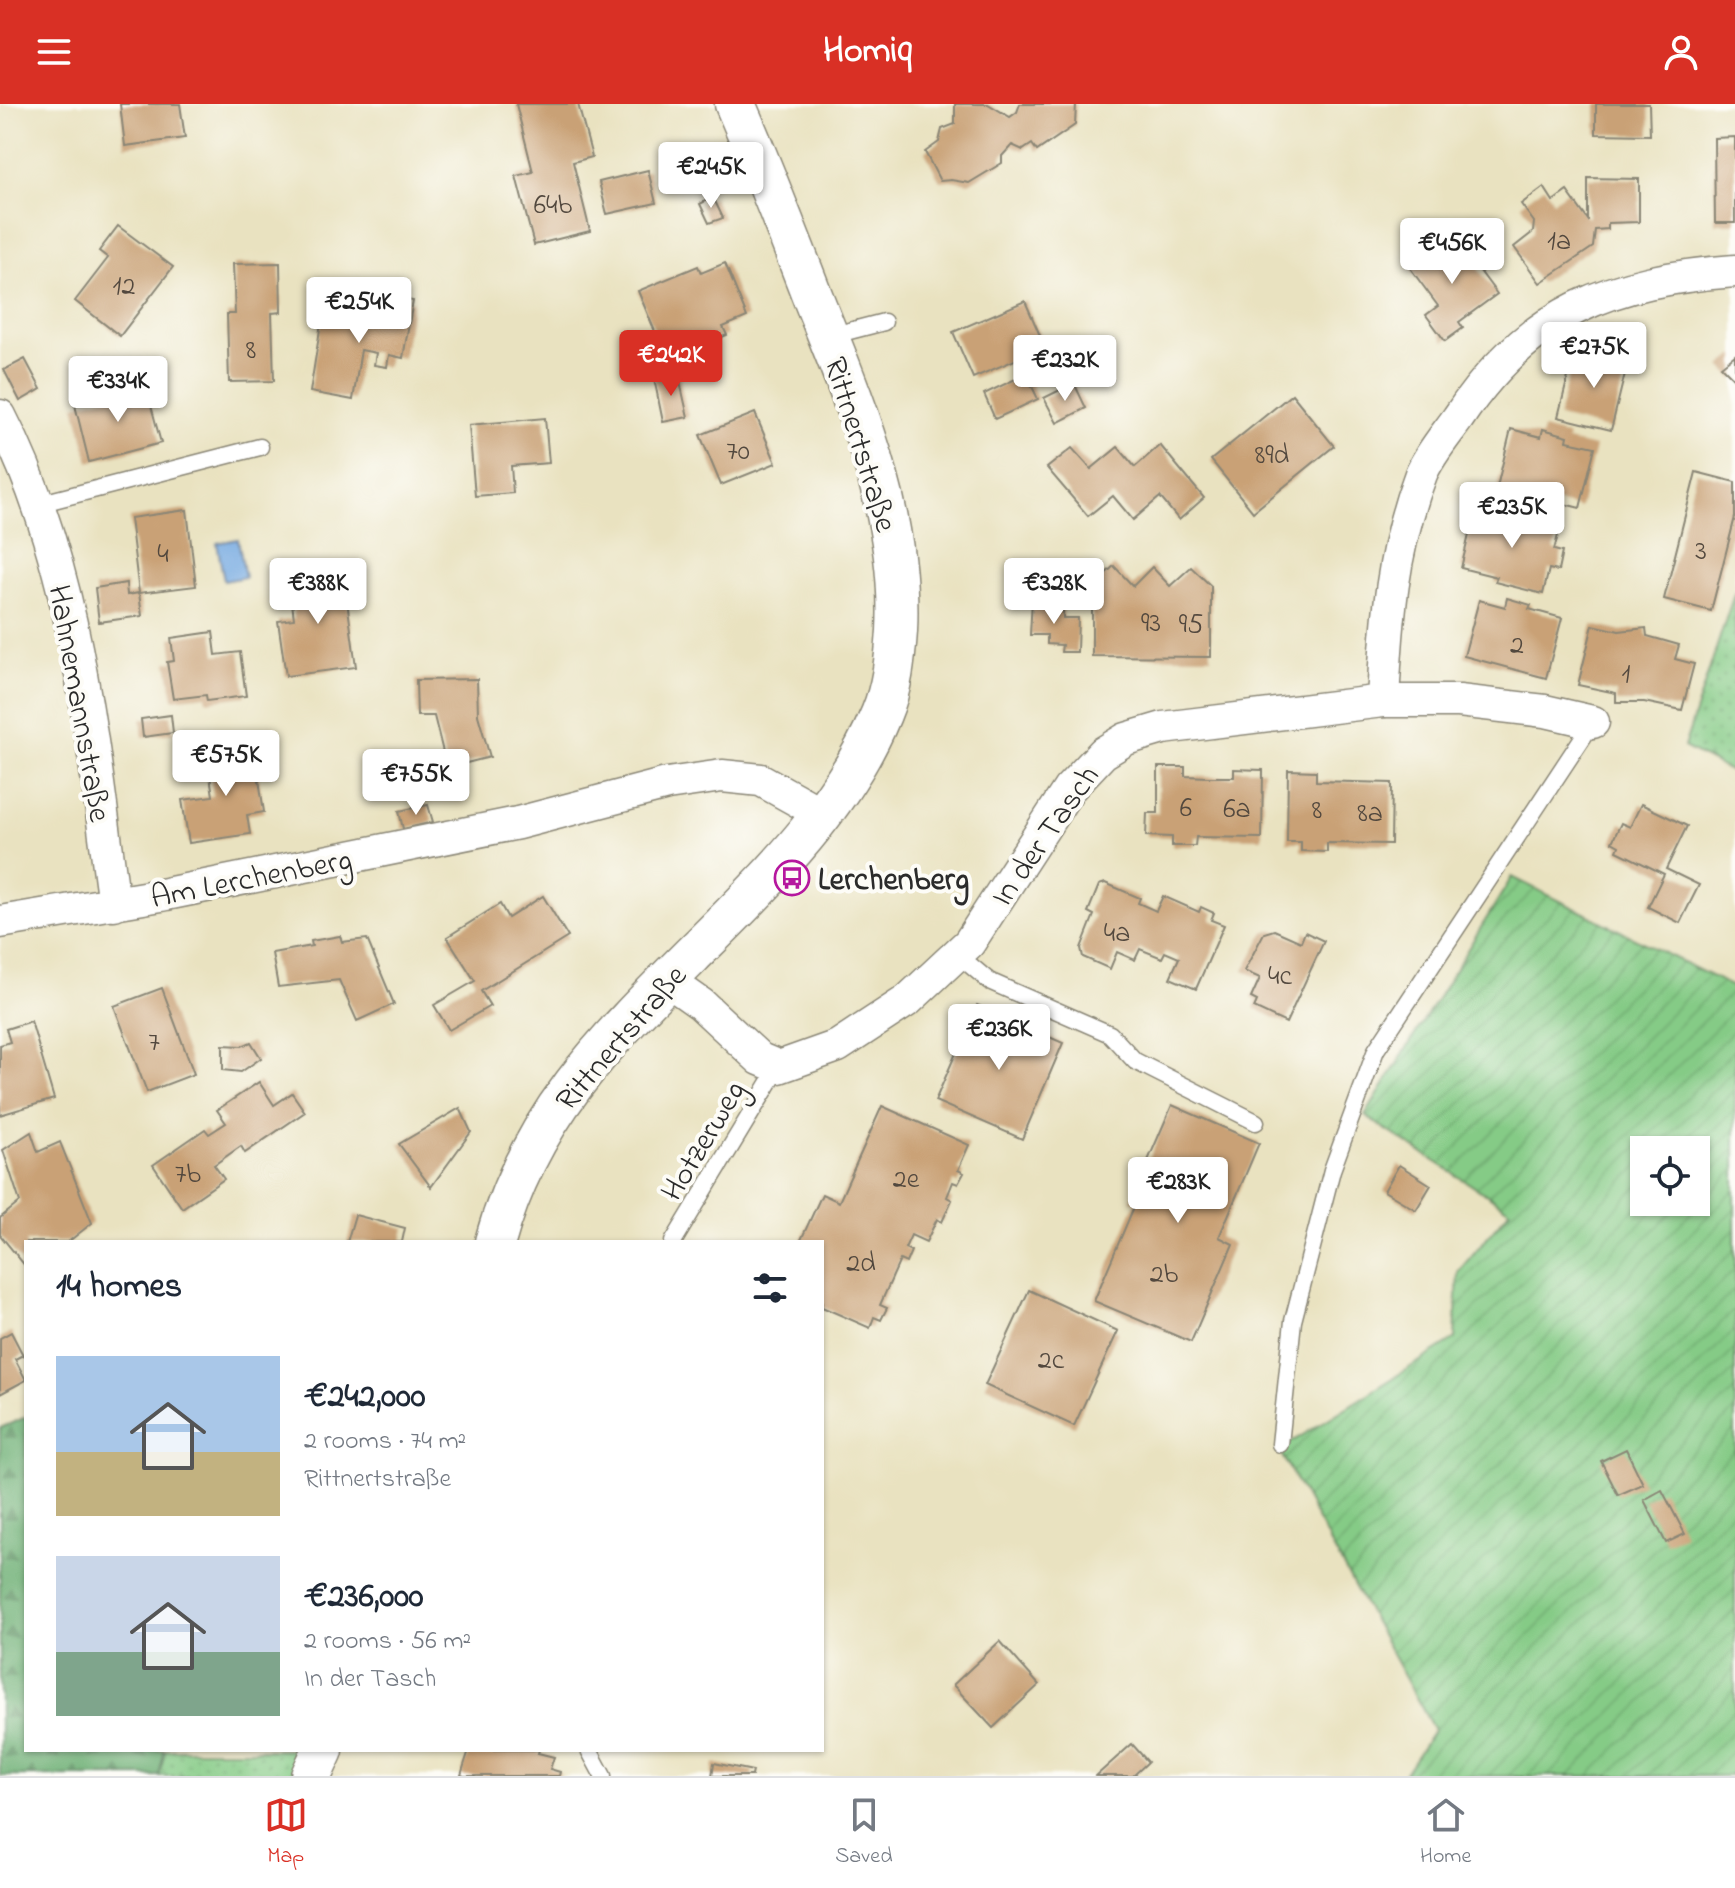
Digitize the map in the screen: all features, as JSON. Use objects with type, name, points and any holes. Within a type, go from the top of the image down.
[{"type":"street","name":"Rittnertstraße","points":[[496,1240],[517,1177],[543,1128],[578,1076],[736,910],[822,814],[862,753],[881,715],[895,663],[899,597],[894,548],[880,483],[861,420],[735,104]]},
{"type":"street","points":[[1383,701],[1390,589],[1422,471],[1481,384],[1526,341],[1561,315],[1606,293],[1650,282],[1735,271]]},
{"type":"street","name":"Hahnemannstraße","points":[[0,416],[38,504],[71,619],[114,904]]},
{"type":"street","name":"In der Tasch","points":[[779,1067],[838,1046],[908,1000],[969,943],[1069,789],[1103,753],[1126,739],[1163,728],[1383,701],[1459,701],[1545,711],[1593,722]]},
{"type":"street","name":"Am Lerchenberg","points":[[0,922],[114,904],[518,823],[667,784],[722,776],[761,780],[822,814]]},
{"type":"street","points":[[667,980],[701,1004],[760,1059],[779,1067]]},
{"type":"street","points":[[311,1776],[322,1752]]},
{"type":"lane","points":[[828,336],[884,322]]},
{"type":"lane","points":[[38,504],[260,447]]},
{"type":"lane","points":[[1280,1444],[1293,1321],[1332,1170],[1376,1050],[1593,722]]},
{"type":"lane","points":[[957,954],[989,981],[1110,1034],[1135,1061],[1256,1122]]},
{"type":"lane","name":"Hotzerweg","points":[[674,1240],[779,1067]]},
{"type":"lane","points":[[590,1752],[603,1776]]},
{"type":"green space","points":[[1735,591],[1735,774],[1684,747]]},
{"type":"green space","points":[[1512,877],[1735,988],[1735,1776],[1403,1776],[1434,1730],[1279,1450],[1455,1339],[1458,1272],[1510,1210],[1365,1116]]},
{"type":"green space","points":[[24,1418],[24,1752],[165,1752],[159,1776],[0,1776],[0,1428]]},
{"type":"green space","points":[[165,1752],[303,1752],[291,1776],[159,1776]]},
{"type":"water","points":[[238,539],[245,577],[224,581],[217,543]]},
{"type":"building","points":[[120,104],[180,104],[185,138],[125,146]]},
{"type":"building","points":[[516,104],[578,104],[592,157],[573,162],[590,231],[534,245],[516,176],[533,172]]},
{"type":"building","points":[[955,104],[988,104],[1010,117],[1017,112],[1020,104],[1076,104],[1075,125],[1037,151],[1032,144],[1023,150],[1012,145],[1002,156],[1002,163],[969,183],[940,181],[925,152],[939,142],[942,129],[955,124]]},
{"type":"building","points":[[1596,104],[1649,104],[1650,135],[1596,134]]},
{"type":"building","points":[[1735,137],[1735,223],[1715,223],[1714,138]]},
{"type":"building","points":[[648,170],[656,203],[607,214],[599,182]]},
{"type":"building","points":[[1588,178],[1639,179],[1639,222],[1608,223],[1608,229],[1595,230],[1593,247],[1540,283],[1514,247],[1533,232],[1534,222],[1521,204],[1544,187],[1553,201],[1567,191],[1588,220]]},
{"type":"building","points":[[713,197],[723,218],[709,223],[700,204]]},
{"type":"building","points":[[118,226],[173,267],[120,336],[75,301],[108,258],[99,251]]},
{"type":"building","points":[[1454,236],[1497,294],[1459,322],[1463,328],[1445,341],[1426,315],[1438,306],[1410,268]]},
{"type":"building","points":[[280,263],[281,312],[272,313],[274,381],[229,382],[227,314],[235,314],[233,264]]},
{"type":"building","points":[[725,263],[747,317],[723,327],[727,335],[667,360],[638,291],[698,266],[701,273]]},
{"type":"building","points":[[371,294],[413,301],[403,358],[389,355],[387,367],[374,365],[376,353],[361,350],[353,400],[310,392],[322,317],[366,324]]},
{"type":"building","points":[[1025,301],[1045,347],[973,378],[953,332]]},
{"type":"building","points":[[1598,350],[1629,357],[1611,430],[1558,417],[1572,361],[1594,366]]},
{"type":"building","points":[[1735,355],[1735,380],[1721,366]]},
{"type":"building","points":[[25,359],[41,389],[20,401],[4,370]]},
{"type":"building","points":[[678,373],[688,417],[663,422],[654,378]]},
{"type":"building","points":[[1026,374],[1038,399],[995,419],[984,394]]},
{"type":"building","points":[[1074,383],[1086,408],[1057,423],[1044,398]]},
{"type":"building","points":[[146,387],[161,443],[89,462],[75,405]]},
{"type":"building","points":[[1292,394],[1334,446],[1253,512],[1211,460]]},
{"type":"building","points":[[755,413],[776,463],[721,485],[700,435]]},
{"type":"building","points":[[545,418],[549,463],[511,466],[513,493],[475,496],[469,425]]},
{"type":"building","points":[[1511,429],[1541,437],[1543,429],[1568,436],[1567,441],[1595,447],[1580,508],[1497,487]]},
{"type":"building","points":[[1160,445],[1204,498],[1179,520],[1160,497],[1133,520],[1113,496],[1088,516],[1047,468],[1072,448],[1091,469],[1118,447],[1135,467]]},
{"type":"building","points":[[1696,472],[1735,482],[1735,517],[1711,611],[1664,599]]},
{"type":"building","points":[[187,510],[196,586],[139,593],[130,518]]},
{"type":"building","points":[[1475,510],[1505,517],[1506,510],[1531,516],[1529,521],[1560,528],[1554,550],[1562,552],[1558,571],[1549,569],[1543,594],[1495,582],[1497,577],[1461,568]]},
{"type":"building","points":[[1114,566],[1133,586],[1152,567],[1170,586],[1191,567],[1211,586],[1211,657],[1092,656],[1092,586]]},
{"type":"building","points":[[343,571],[356,667],[286,676],[278,621],[294,619],[289,578]]},
{"type":"building","points":[[126,583],[127,595],[139,593],[142,616],[99,622],[95,588]]},
{"type":"building","points":[[1507,598],[1531,605],[1529,609],[1562,618],[1546,678],[1464,656],[1479,600],[1505,607]]},
{"type":"building","points":[[1032,600],[1048,600],[1048,609],[1063,609],[1063,618],[1078,618],[1077,652],[1061,652],[1062,645],[1047,644],[1047,635],[1030,635]]},
{"type":"building","points":[[1593,625],[1619,631],[1646,628],[1647,636],[1679,645],[1675,659],[1694,664],[1682,710],[1644,702],[1616,702],[1616,693],[1578,685]]},
{"type":"building","points":[[213,632],[216,655],[240,652],[246,696],[207,701],[206,695],[173,699],[167,662],[174,661],[171,638]]},
{"type":"building","points":[[477,679],[478,715],[490,757],[447,768],[434,716],[417,716],[416,680]]},
{"type":"building","points":[[171,715],[173,733],[143,737],[141,719]]},
{"type":"building","points":[[254,748],[264,812],[247,815],[250,834],[189,843],[182,800],[213,796],[207,755]]},
{"type":"building","points":[[1158,767],[1185,767],[1185,776],[1208,777],[1234,777],[1234,769],[1263,770],[1262,838],[1196,837],[1195,846],[1172,846],[1172,837],[1146,836],[1147,813],[1158,813]]},
{"type":"building","points":[[1288,770],[1316,771],[1316,781],[1392,783],[1391,844],[1327,843],[1327,852],[1301,851],[1301,842],[1287,842]]},
{"type":"building","points":[[1641,804],[1687,826],[1666,869],[1699,885],[1680,923],[1648,907],[1664,874],[1617,851],[1619,846],[1612,842],[1621,823],[1630,827]]},
{"type":"building","points":[[428,805],[433,822],[403,829],[399,811]]},
{"type":"building","points":[[1105,883],[1140,898],[1138,903],[1156,911],[1163,896],[1199,912],[1201,907],[1214,913],[1211,920],[1224,925],[1196,989],[1170,978],[1179,958],[1165,952],[1162,958],[1140,949],[1135,960],[1117,952],[1110,969],[1083,957],[1081,948],[1094,915],[1088,912],[1099,885]]},
{"type":"building","points":[[543,896],[568,937],[481,991],[490,1006],[449,1030],[434,1005],[475,981],[447,937],[500,904],[508,918]]},
{"type":"building","points":[[1274,930],[1301,942],[1305,932],[1324,941],[1286,1023],[1254,1008],[1257,1001],[1251,998],[1260,978],[1244,971],[1264,933]]},
{"type":"building","points":[[340,936],[342,942],[367,939],[394,1004],[357,1021],[339,980],[278,987],[272,953],[312,946],[311,941]]},
{"type":"building","points":[[162,988],[194,1074],[147,1092],[114,1006]]},
{"type":"building","points":[[977,1005],[1063,1043],[1022,1139],[935,1101]]},
{"type":"building","points":[[31,1021],[54,1099],[0,1115],[0,1045],[10,1042],[6,1029]]},
{"type":"building","points":[[251,1042],[261,1058],[241,1072],[223,1070],[223,1045],[242,1046]]},
{"type":"building","points":[[259,1082],[274,1105],[292,1093],[305,1112],[245,1153],[241,1146],[214,1165],[224,1179],[182,1208],[153,1165],[205,1129],[209,1134],[226,1123],[217,1110]]},
{"type":"building","points":[[1172,1105],[1259,1143],[1219,1237],[1233,1244],[1191,1342],[1094,1301],[1136,1202],[1131,1200]]},
{"type":"building","points":[[882,1106],[969,1145],[958,1170],[964,1173],[958,1184],[953,1182],[947,1197],[952,1200],[942,1222],[937,1219],[926,1242],[911,1235],[905,1248],[911,1251],[906,1263],[900,1260],[880,1305],[887,1308],[881,1320],[874,1317],[870,1328],[824,1308],[824,1240],[801,1240],[822,1194],[839,1202]]},
{"type":"building","points":[[460,1108],[471,1132],[431,1187],[399,1144]]},
{"type":"building","points":[[31,1132],[38,1152],[60,1142],[92,1223],[71,1240],[24,1240],[24,1265],[0,1235],[0,1218],[20,1202],[3,1150]]},
{"type":"building","points":[[1399,1165],[1431,1185],[1416,1210],[1384,1191]]},
{"type":"building","points":[[355,1215],[405,1228],[402,1240],[348,1240]]},
{"type":"building","points":[[1029,1290],[1118,1331],[1074,1426],[985,1385]]},
{"type":"building","points":[[11,1332],[23,1355],[15,1359],[24,1381],[0,1394],[0,1338]]},
{"type":"building","points":[[1626,1449],[1643,1484],[1618,1495],[1601,1461]]},
{"type":"building","points":[[1662,1490],[1685,1534],[1666,1543],[1644,1500]]},
{"type":"building","points":[[1000,1641],[1039,1685],[993,1728],[953,1685]]},
{"type":"building","points":[[1132,1744],[1148,1762],[1133,1776],[1096,1776]]},
{"type":"building","points":[[468,1752],[538,1752],[554,1757],[550,1769],[560,1772],[559,1776],[461,1775]]},
{"type":"building","points":[[714,1763],[753,1771],[752,1776],[712,1776]]},
{"type":"place","name":"Lerchenberg","points":[[792,878]]}]
